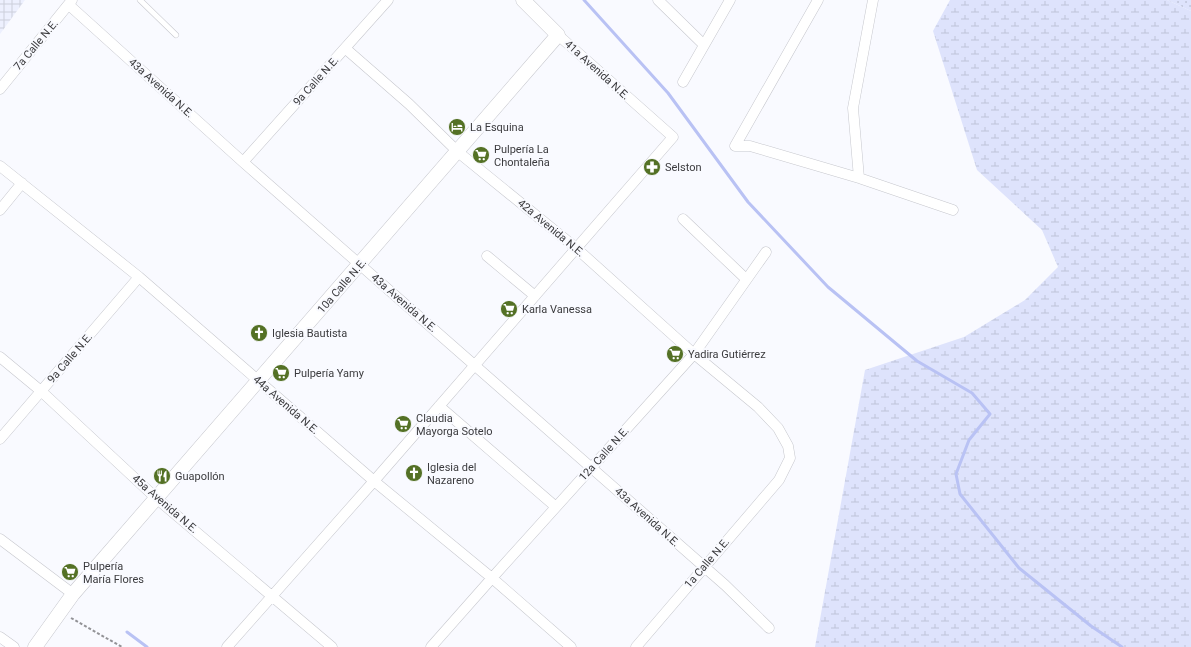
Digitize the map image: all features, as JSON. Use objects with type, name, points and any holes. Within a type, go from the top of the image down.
[{"type":"street","name":"9a Calle N.E.","points":[[243,162],[346,49],[388,0]]},
{"type":"street","name":"41a Avenida N.E.","points":[[522,0],[558,35],[673,137],[576,248]]},
{"type":"street","points":[[658,0],[704,45]]},
{"type":"street","points":[[683,82],[730,0]]},
{"type":"street","points":[[818,0],[735,146],[750,146],[860,178],[953,210]]},
{"type":"street","points":[[860,178],[853,108],[873,0]]},
{"type":"street","name":"7a Calle N.E.","points":[[0,89],[71,2]]},
{"type":"street","name":"43a Avenida N.E.","points":[[71,2],[243,162],[592,467],[703,568],[725,585],[769,628]]},
{"type":"street","name":"10a Calle N.E.","points":[[35,647],[73,594],[558,35]]},
{"type":"street","name":"42a Avenida N.E.","points":[[346,49],[409,104],[458,152],[576,248],[694,354],[758,407]]},
{"type":"street","name":"44a Avenida N.E.","points":[[0,166],[139,277],[374,481],[492,578],[571,647]]},
{"type":"street","points":[[0,210],[22,183]]},
{"type":"street","points":[[683,219],[746,279]]},
{"type":"street","points":[[227,647],[374,481],[576,248]]},
{"type":"street","name":"12a Calle N.E.","points":[[431,647],[694,354],[766,252]]},
{"type":"street","points":[[487,256],[535,296]]},
{"type":"street","name":"9a Calle N.E.","points":[[0,439],[139,277]]},
{"type":"street","name":"45a Avenida N.E.","points":[[0,357],[41,391],[156,498],[332,647]]},
{"type":"street","points":[[439,406],[556,507]]},
{"type":"street","name":"1a Calle N.E.","points":[[636,647],[779,480],[790,458],[788,446],[778,428],[758,407]]},
{"type":"street","points":[[0,539],[73,594]]},
{"type":"street","points":[[0,637],[14,647]]},
{"type":"lane","points":[[140,0],[176,35]]},
{"type":"path","points":[[60,612],[122,647]]},
{"type":"shaded area","points":[[0,0],[25,0],[0,34]]},
{"type":"green space","points":[[950,0],[1167,0],[1191,11],[1191,647],[815,647],[865,370],[964,337],[1025,300],[1058,267],[1042,230],[977,170],[933,31]]},
{"type":"green space","points":[[1167,0],[1191,0],[1191,11]]},
{"type":"waterway","points":[[584,0],[668,93],[748,202],[828,287],[917,361],[972,393],[990,414],[969,440],[956,474],[960,494],[1019,568],[1091,626],[1122,647]]},
{"type":"waterway","points":[[127,632],[147,647]]},
{"type":"place","name":"La Esquina","points":[[457,127]]},
{"type":"place","name":"Pulpería La Chontaleña","points":[[481,155]]},
{"type":"place","name":"Selston","points":[[652,167]]},
{"type":"place","name":"Karla Vanessa","points":[[509,309]]},
{"type":"place","name":"Iglesia Bautista","points":[[259,333]]},
{"type":"place","name":"Yadira Gutiérrez","points":[[675,354]]},
{"type":"place","name":"Pulpería Yamy","points":[[281,373]]},
{"type":"place","name":"Claudia Mayorga Sotelo","points":[[403,424]]},
{"type":"place","name":"Iglesia del Nazareno","points":[[414,473]]},
{"type":"place","name":"Guapollón","points":[[162,476]]},
{"type":"place","name":"Pulpería María Flores","points":[[70,572]]}]
